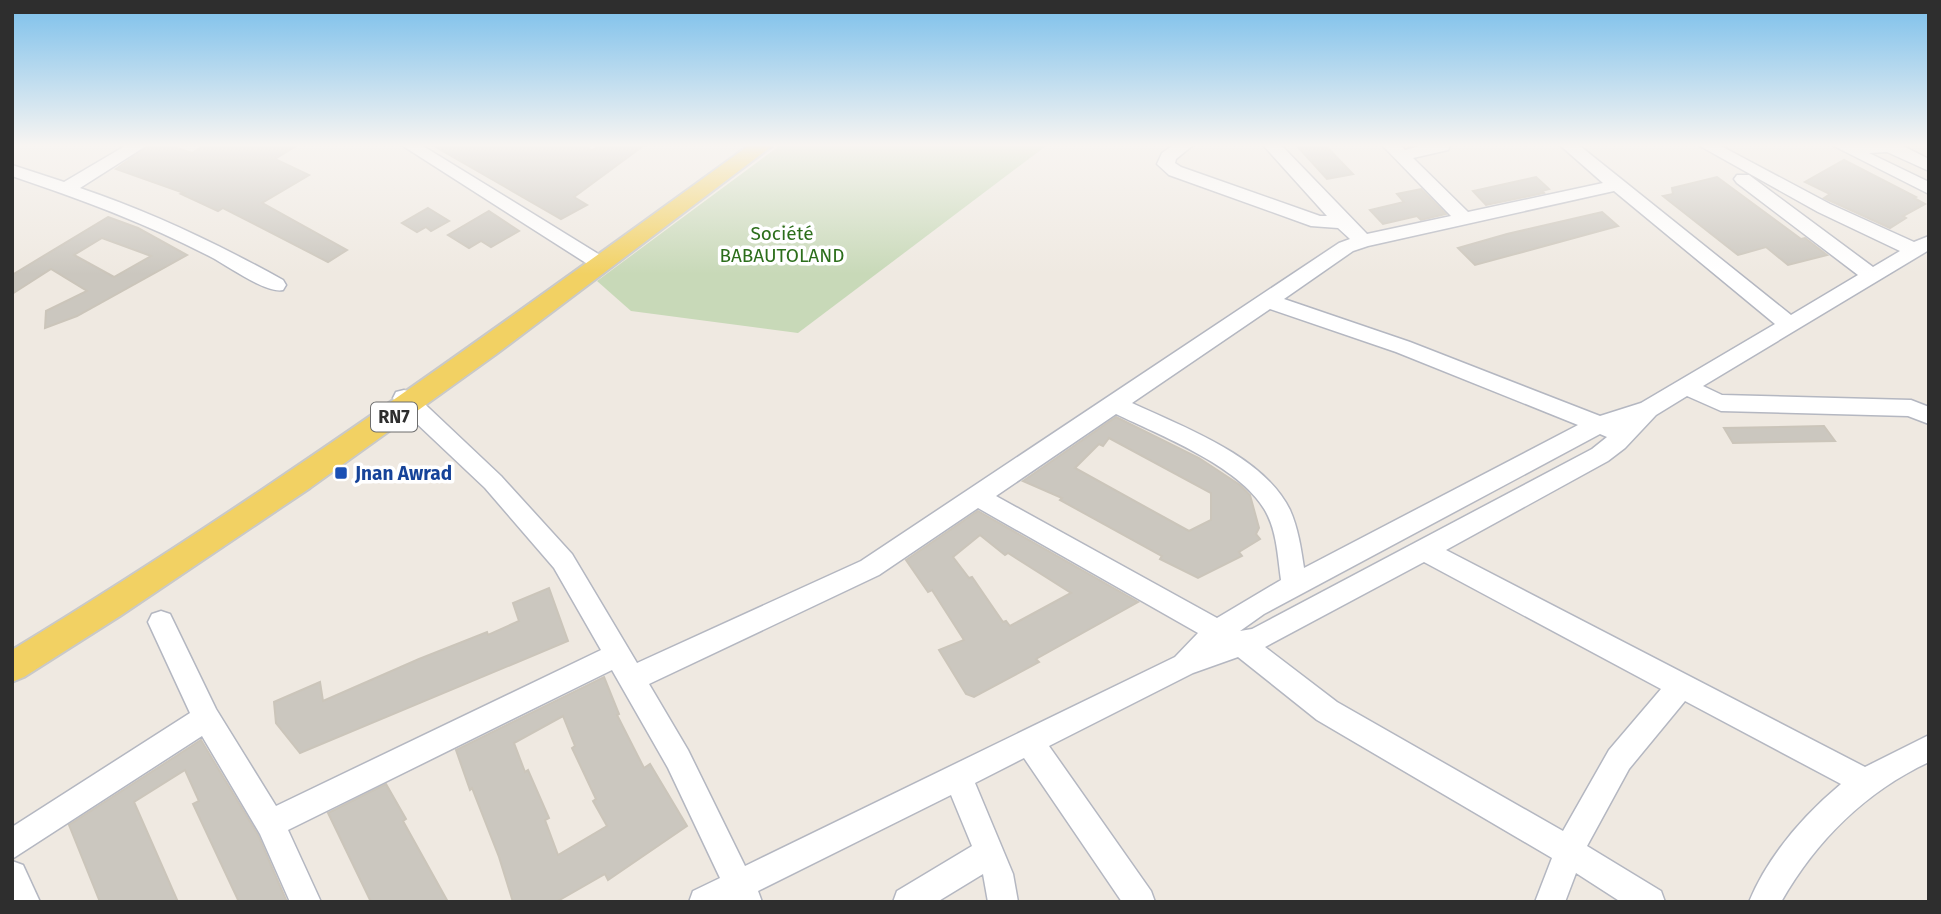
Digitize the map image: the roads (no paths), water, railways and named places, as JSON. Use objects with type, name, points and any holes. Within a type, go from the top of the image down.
[{"type":"main road","name":"RN7","points":[[12,652],[260,497],[407,401],[689,189]]},
{"type":"main road","name":"RN7","points":[[12,667],[224,533],[703,189]]},
{"type":"street","points":[[69,189],[174,230],[276,285]]},
{"type":"street","points":[[480,189],[593,259]]},
{"type":"street","points":[[1224,189],[1318,222],[1343,222]]},
{"type":"street","points":[[1312,189],[1363,241]]},
{"type":"street","points":[[1433,189],[1463,218]]},
{"type":"street","points":[[633,678],[870,568],[1346,247],[1463,218],[1601,189]]},
{"type":"street","points":[[1622,189],[1790,325]]},
{"type":"street","points":[[1755,189],[1872,276]]},
{"type":"street","points":[[1788,189],[1825,208],[1922,246]]},
{"type":"street","points":[[1184,665],[1217,632],[1255,606],[1598,425],[1648,409],[1922,246]]},
{"type":"street","points":[[1268,301],[1403,347],[1624,435]]},
{"type":"street","points":[[1688,386],[1702,396],[1721,403],[1911,408],[1929,416]]},
{"type":"street","points":[[407,401],[493,482],[563,561],[678,759],[743,893]]},
{"type":"street","points":[[1114,404],[1235,464],[1255,483],[1278,510],[1295,585]]},
{"type":"street","points":[[704,902],[743,893],[957,775],[1184,665],[1242,645],[1600,455],[1624,435],[1648,409]]},
{"type":"street","points":[[978,497],[1242,645],[1327,711],[1568,851],[1650,902]]},
{"type":"street","points":[[1423,549],[1865,782]]},
{"type":"street","points":[[161,622],[206,718],[270,824],[306,902]]},
{"type":"street","points":[[270,824],[618,654]]},
{"type":"street","points":[[1550,902],[1568,851],[1607,774],[1630,741],[1682,686]]},
{"type":"street","points":[[12,844],[206,718]]},
{"type":"street","points":[[1028,740],[1140,902]]},
{"type":"street","points":[[1764,902],[1780,871],[1831,809],[1865,782],[1929,748]]},
{"type":"street","points":[[957,775],[998,874],[1003,902]]},
{"type":"street","points":[[908,902],[989,853]]},
{"type":"street","points":[[12,876],[25,902]]},
{"type":"place","name":"Jnan Awrad","points":[[341,473]]},
{"type":"park label","name":"Société BABAUTOLAND","points":[[782,244]]}]
